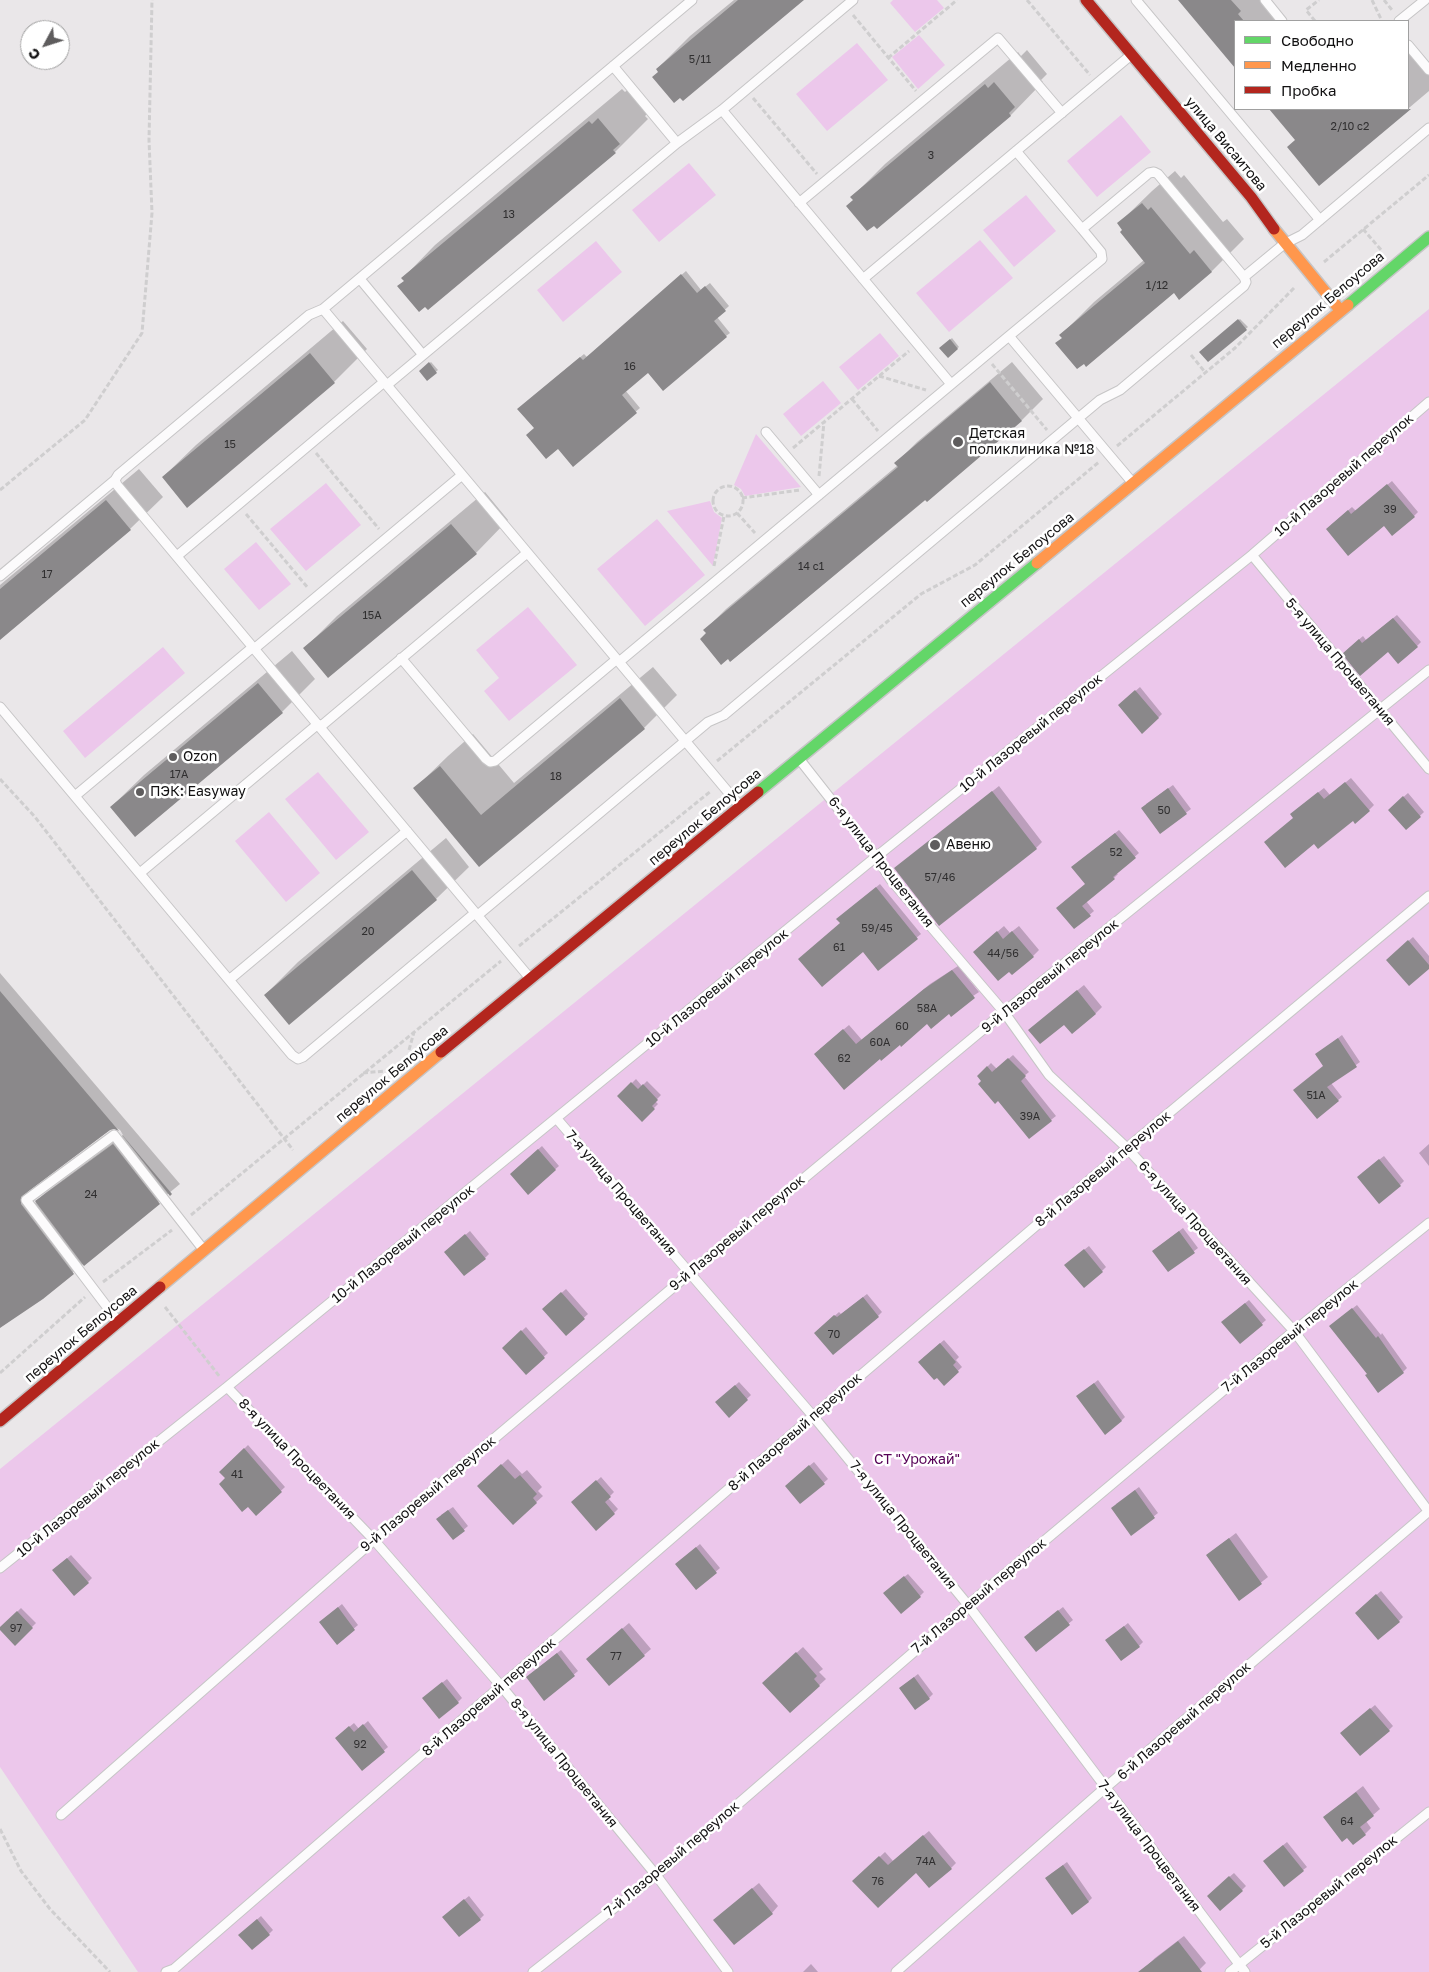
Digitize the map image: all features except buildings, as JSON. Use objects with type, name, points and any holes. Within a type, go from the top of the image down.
[{"type":"street","name":"улица Висаитова","points":[[1086,0],[1251,196],[1284,244],[1340,310]]},
{"type":"street","name":"переулок Белоусова","points":[[0,1421],[410,1078],[1133,484],[1429,237]]},
{"type":"lane","points":[[0,576],[309,315],[323,309],[360,279],[692,0]]},
{"type":"lane","points":[[177,556],[423,355],[677,142],[722,110],[853,0]]},
{"type":"lane","points":[[1136,0],[1320,220]]},
{"type":"lane","points":[[1265,0],[1281,20]]},
{"type":"lane","points":[[1401,20],[1425,0]]},
{"type":"lane","points":[[799,203],[998,38],[1062,112]]},
{"type":"lane","points":[[1409,46],[1429,70]]},
{"type":"lane","points":[[863,279],[1132,54]]},
{"type":"lane","points":[[613,66],[677,142]]},
{"type":"lane","points":[[722,110],[951,384]]},
{"type":"lane","points":[[1244,277],[1284,244],[1302,234],[1320,220],[1429,128]]},
{"type":"lane","points":[[401,658],[486,760],[495,762],[722,577],[762,543],[816,492],[886,440],[1102,259],[1101,252],[1016,151]]},
{"type":"lane","points":[[0,707],[292,1055],[298,1059],[304,1057],[708,722],[724,715],[1100,400],[1120,390],[1244,286],[1246,282],[1244,277],[1158,174],[1154,172],[1149,173],[1082,229]]},
{"type":"lane","points":[[360,279],[423,355]]},
{"type":"lane","points":[[323,309],[740,807]]},
{"type":"lane","points":[[1009,336],[1133,484]]},
{"type":"lane","name":"10-й Лазоревый переулок","points":[[0,1568],[227,1387],[1252,555],[1429,402]]},
{"type":"lane","points":[[766,432],[816,492]]},
{"type":"lane","points":[[75,796],[462,475]]},
{"type":"lane","points":[[115,480],[117,485],[531,979]]},
{"type":"lane","points":[[140,873],[527,553]]},
{"type":"lane","name":"5-я улица Процветания","points":[[1252,555],[1429,769]]},
{"type":"lane","name":"9-й Лазоревый переулок","points":[[61,1815],[374,1540],[690,1273],[1004,1012],[1429,670]]},
{"type":"lane","name":"6-я улица Процветания","points":[[799,759],[877,858],[891,880],[1004,1012],[1048,1076],[1127,1148],[1294,1331],[1429,1512]]},
{"type":"lane","points":[[229,980],[407,831]]},
{"type":"lane","name":"8-й Лазоревый переулок","points":[[166,1972],[174,1969],[813,1416],[1127,1148],[1429,896]]},
{"type":"lane","name":"7-я улица Процветания","points":[[557,1119],[813,1416],[968,1605],[1242,1968]]},
{"type":"lane","points":[[119,1322],[26,1200],[114,1135],[204,1251]]},
{"type":"lane","name":"7-й Лазоревый переулок","points":[[533,1972],[656,1875],[968,1605],[1294,1331],[1429,1223]]},
{"type":"lane","name":"8-я улица Процветания","points":[[227,1387],[374,1540],[502,1687],[656,1875],[728,1972]]},
{"type":"lane","name":"6-й Лазоревый переулок","points":[[896,1972],[1105,1788],[1429,1512]]},
{"type":"lane","name":"5-й Лазоревый переулок","points":[[1230,1972],[1242,1968],[1429,1812]]},
{"type":"path","points":[[0,490],[84,420],[142,333],[152,213],[149,140],[152,0]]},
{"type":"path","points":[[888,58],[957,0]]},
{"type":"path","points":[[1027,0],[1097,83]]},
{"type":"path","points":[[1314,20],[1306,10],[1319,0]]},
{"type":"path","points":[[1372,0],[1382,20]]},
{"type":"path","points":[[845,6],[923,99]]},
{"type":"path","points":[[746,90],[824,182]]},
{"type":"path","points":[[709,768],[920,594],[975,565],[1235,348],[1309,274],[1429,175]]},
{"type":"path","points":[[1363,229],[1388,258]]},
{"type":"path","points":[[785,455],[917,344]]},
{"type":"path","points":[[1191,355],[1205,372]]},
{"type":"path","points":[[985,356],[1054,438]]},
{"type":"path","points":[[879,376],[940,394]]},
{"type":"path","points":[[852,399],[886,440]]},
{"type":"path","points":[[742,498],[816,492],[824,422]]},
{"type":"path","points":[[323,462],[386,538]]},
{"type":"path","points":[[723,486],[735,487],[739,491],[742,498],[741,508],[737,513],[732,516],[724,516],[716,511],[712,500],[718,489],[723,486]]},
{"type":"path","points":[[737,513],[762,543]]},
{"type":"path","points":[[722,577],[714,567],[724,516]]},
{"type":"path","points":[[253,522],[316,597]]},
{"type":"path","points":[[0,779],[35,817],[306,1166]]},
{"type":"path","points":[[0,1372],[94,1289],[182,1223],[721,782]]},
{"type":"path","points":[[154,1293],[227,1387]]},
{"type":"path","points":[[0,1829],[21,1870],[50,1909],[110,1972]]},
{"type":"green space","points":[[893,0],[937,0],[944,8],[915,32],[890,3]]},
{"type":"green space","points":[[919,35],[945,65],[918,89],[892,57]]},
{"type":"green space","points":[[857,43],[888,80],[827,131],[796,94]]},
{"type":"green space","points":[[1121,115],[1151,152],[1097,197],[1067,161]]},
{"type":"green space","points":[[689,163],[716,195],[659,242],[632,210]]},
{"type":"green space","points":[[1026,195],[1056,231],[1014,267],[983,230]]},
{"type":"green space","points":[[980,240],[1013,278],[949,332],[916,293]]},
{"type":"green space","points":[[596,241],[622,272],[563,322],[537,290]]},
{"type":"green space","name":"СТ \"Урожай\"","points":[[1429,309],[1429,1972],[138,1972],[0,1767],[0,1469]]},
{"type":"green space","points":[[880,333],[899,356],[858,390],[839,367]]},
{"type":"green space","points":[[823,381],[841,403],[801,436],[783,414]]},
{"type":"green space","points":[[756,434],[801,487],[745,496],[741,489],[734,485]]},
{"type":"green space","points":[[326,483],[361,525],[306,571],[270,529]]},
{"type":"green space","points":[[710,501],[714,512],[722,518],[713,566],[667,511]]},
{"type":"green space","points":[[657,519],[705,575],[645,626],[597,569]]},
{"type":"green space","points":[[256,542],[291,584],[259,610],[224,569]]},
{"type":"green space","points":[[528,607],[577,665],[509,721],[484,691],[499,678],[476,650]]},
{"type":"green space","points":[[163,647],[185,673],[85,758],[63,731]]},
{"type":"green space","points":[[318,772],[369,832],[336,860],[285,799]]},
{"type":"green space","points":[[269,812],[320,873],[286,902],[235,841]]},
{"type":"traffic: fast","points":[[1348,305],[1429,237]]},
{"type":"traffic: fast","points":[[758,792],[1037,563]]},
{"type":"traffic: slow","points":[[1274,229],[1340,310]]},
{"type":"traffic: slow","points":[[1037,563],[1348,305]]},
{"type":"traffic: slow","points":[[160,1287],[441,1052]]},
{"type":"traffic: jam","points":[[1086,0],[1251,197],[1274,229]]},
{"type":"traffic: jam","points":[[441,1052],[758,792]]},
{"type":"traffic: jam","points":[[0,1421],[160,1287]]},
{"type":"place","name":"Детская поликлиника №18","points":[[958,442]]},
{"type":"place","name":"Ozon","points":[[173,757]]},
{"type":"place","name":"ПЭК: Easyway","points":[[140,792]]},
{"type":"place","name":"Авеню","points":[[935,845]]}]
